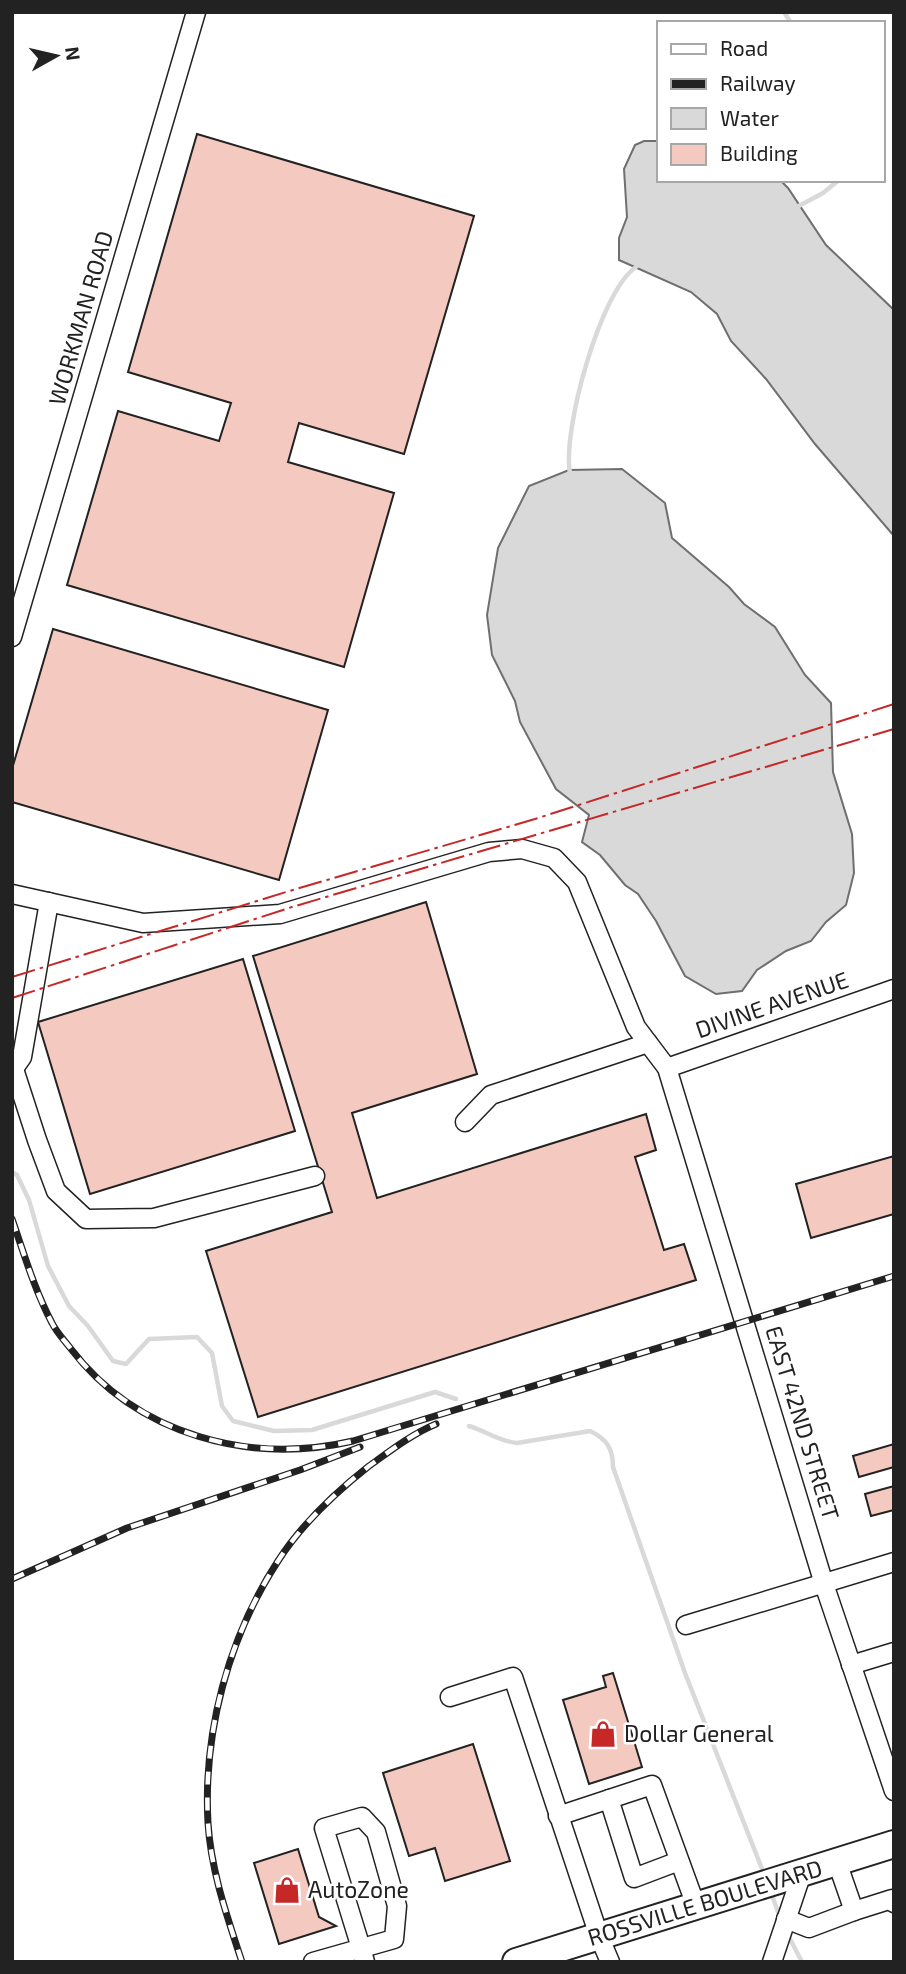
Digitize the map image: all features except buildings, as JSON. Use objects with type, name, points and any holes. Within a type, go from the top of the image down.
[{"type":"highway","name":"ROSSVILLE BOULEVARD","points":[[516,1962],[562,1955],[599,1936],[894,1844]]},
{"type":"street","name":"WORKMAN ROAD","points":[[12,638],[196,12]]},
{"type":"street","points":[[12,894],[143,923],[280,914],[489,852],[522,849],[554,858],[577,882],[636,1027],[667,1068]]},
{"type":"street","points":[[50,902],[22,1057],[13,1065],[57,1191],[86,1219],[154,1218],[315,1176]]},
{"type":"street","name":"DIVINE AVENUE","points":[[667,1068],[894,989]]},
{"type":"street","points":[[465,1122],[491,1095],[648,1043]]},
{"type":"street","name":"EAST 42ND STREET","points":[[667,1068],[824,1584],[894,1791]]},
{"type":"street","points":[[686,1625],[894,1562]]},
{"type":"street","points":[[851,1665],[894,1652]]},
{"type":"street","points":[[450,1697],[513,1677],[558,1816],[610,1962]]},
{"type":"street","points":[[558,1816],[652,1785],[696,1906]]},
{"type":"street","points":[[609,1800],[634,1878],[679,1861]]},
{"type":"street","points":[[313,1962],[363,1955],[394,1938],[397,1906],[376,1832],[362,1817],[324,1828],[363,1955]]},
{"type":"street","points":[[837,1862],[854,1911]]},
{"type":"street","points":[[772,1962],[802,1873]]},
{"type":"street","points":[[786,1919],[809,1928],[892,1899],[894,1903]]},
{"type":"water","points":[[644,141],[657,141],[657,182],[782,182],[826,245],[894,310],[894,536],[815,444],[766,379],[731,341],[717,314],[691,292],[619,260],[619,238],[627,217],[624,169],[635,145]]},
{"type":"water","points":[[622,469],[665,503],[672,538],[729,587],[744,604],[775,627],[805,675],[831,703],[833,772],[852,834],[854,873],[846,905],[826,922],[811,941],[786,951],[757,970],[742,991],[716,994],[685,976],[656,921],[638,894],[625,885],[600,855],[582,842],[589,815],[556,789],[520,722],[515,701],[492,655],[487,615],[498,548],[529,486],[569,470]]},
{"type":"waterway","points":[[784,12],[790,21]]},
{"type":"waterway","points":[[795,208],[823,193],[837,182]]},
{"type":"waterway","points":[[570,473],[572,427],[586,364],[609,304],[622,281],[636,267]]},
{"type":"waterway","points":[[12,1172],[17,1175],[29,1200],[48,1266],[69,1306],[88,1326],[113,1361],[126,1364],[149,1339],[197,1337],[212,1353],[222,1406],[233,1421],[274,1431],[312,1430],[435,1392],[456,1399]]},
{"type":"waterway","points":[[469,1426],[517,1443],[590,1431],[608,1445],[613,1467],[685,1673],[764,1874]]},
{"type":"waterway","points":[[771,1893],[780,1917]]},
{"type":"waterway","points":[[788,1935],[802,1962]]},
{"type":"railway","points":[[12,1219],[35,1285],[52,1323],[98,1379],[128,1403],[162,1422],[198,1436],[236,1445],[275,1449],[353,1441],[894,1276]]},
{"type":"railway","points":[[242,1962],[216,1876],[208,1823],[210,1755],[215,1721],[233,1654],[260,1591],[287,1548],[308,1522],[369,1466],[436,1424]]},
{"type":"railway","points":[[12,1579],[127,1528],[360,1447]]},
{"type":"power","points":[[12,977],[286,892],[535,819],[894,704]]},
{"type":"power","points":[[12,998],[292,907],[894,729]]},
{"type":"place","name":"Dollar General","points":[[603,1734]]},
{"type":"place","name":"AutoZone","points":[[287,1890]]}]
